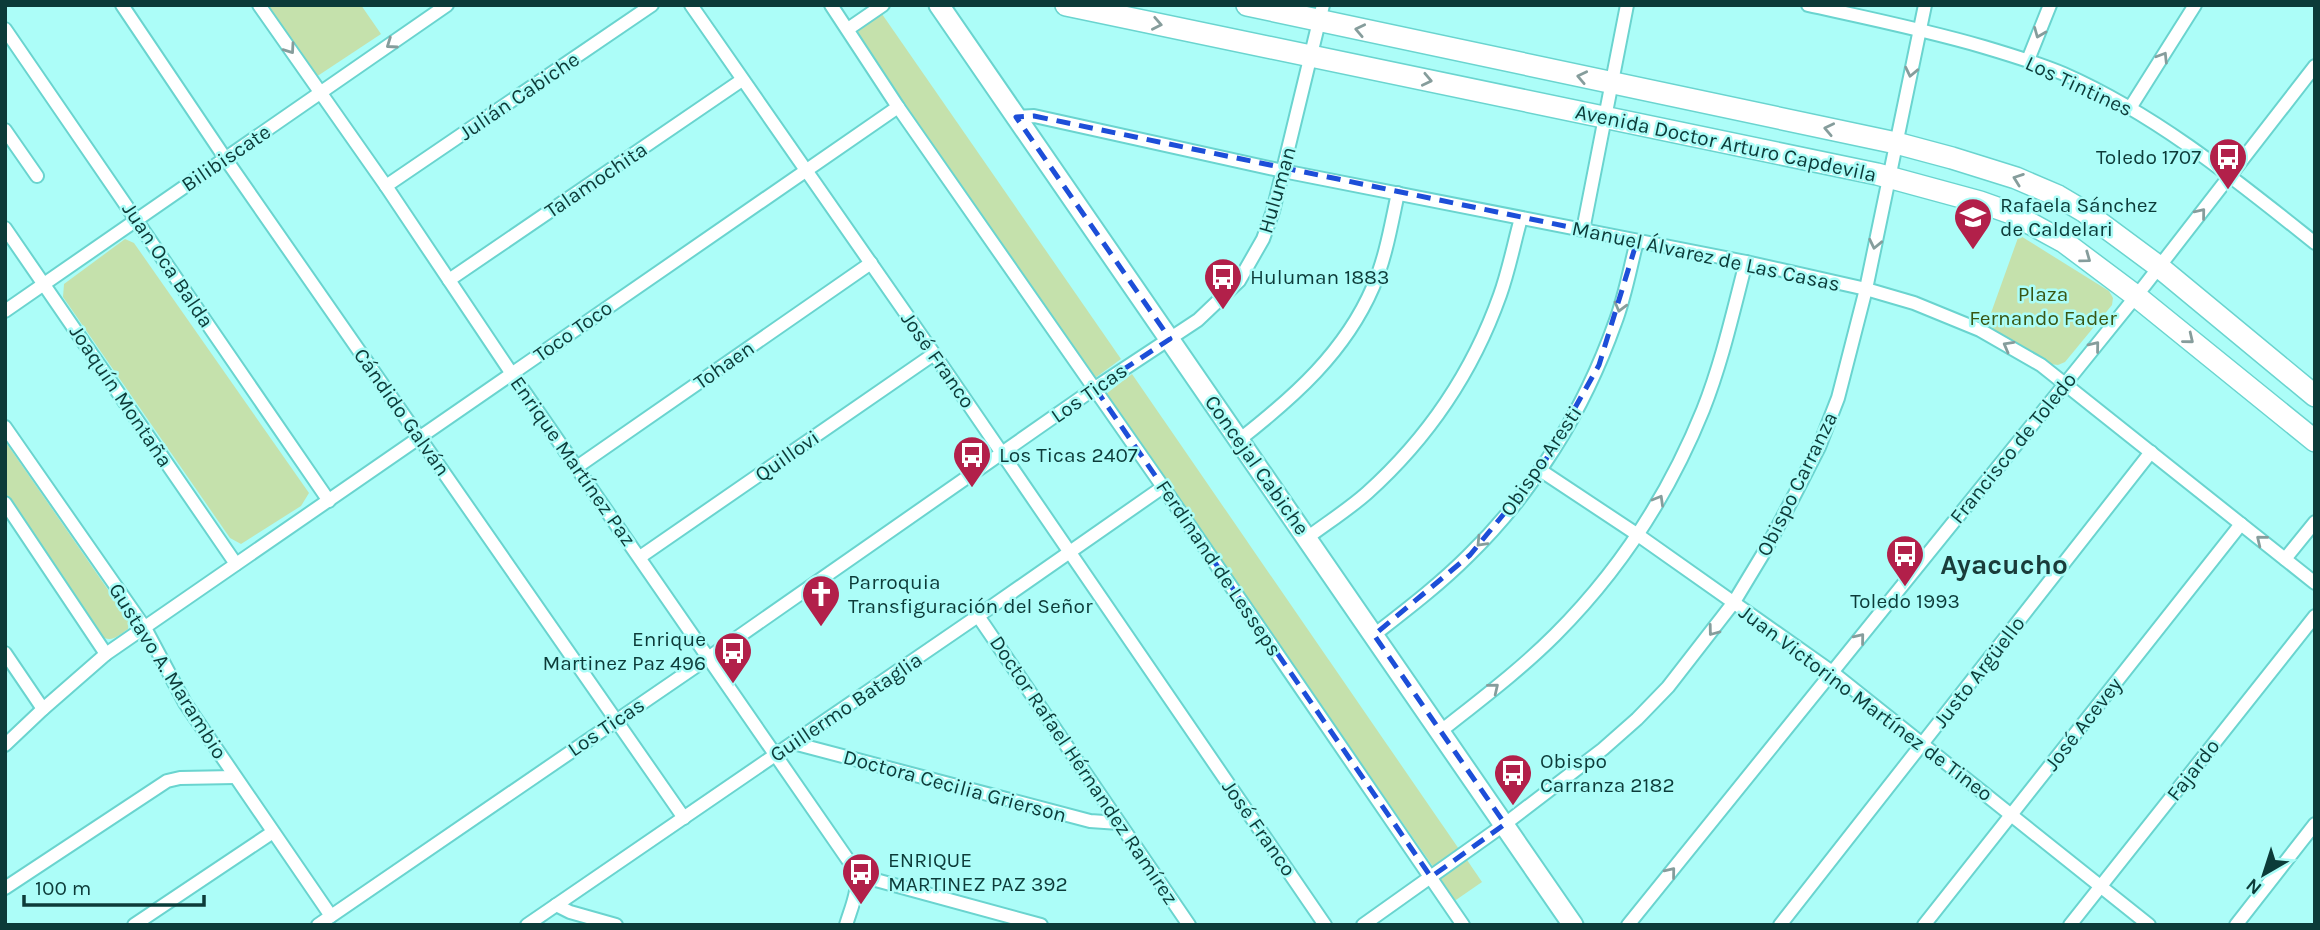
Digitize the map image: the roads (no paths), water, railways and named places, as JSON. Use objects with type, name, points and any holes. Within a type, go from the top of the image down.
[{"type":"main road","name":"Concejal Cabiche","points":[[939,5],[1573,925]]},
{"type":"main road","name":"Avenida Doctor Arturo Capdevila","points":[[1066,5],[1888,177],[1980,202],[2023,219],[2064,242],[2136,296],[2315,441]]},
{"type":"main road","name":"Avenida Doctor Arturo Capdevila","points":[[1247,5],[1321,13],[1611,83],[1896,143],[2017,178],[2058,196],[2095,219],[2158,266],[2315,396]]},
{"type":"street","name":"Cándido Galván","points":[[122,5],[225,158],[684,818]]},
{"type":"street","name":"Enrique Martínez Paz","points":[[259,5],[386,186],[858,877]]},
{"type":"street","name":"Bilibiscate","points":[[5,310],[447,5]]},
{"type":"street","name":"Julián Cabiche","points":[[386,186],[652,5]]},
{"type":"street","name":"José Franco","points":[[691,5],[1325,925]]},
{"type":"street","name":"Ferdinand de Lesseps","points":[[831,5],[898,107],[1095,388],[1464,925]]},
{"type":"street","points":[[848,29],[883,5]]},
{"type":"street","points":[[1583,230],[1627,5]]},
{"type":"street","name":"Los Tintines","points":[[1808,5],[1920,28],[2028,60],[2064,74],[2130,108],[2184,142],[2315,243]]},
{"type":"street","name":"Obispo Carranza","points":[[1363,925],[1505,824],[1603,749],[1668,687],[1734,602],[1766,549],[1819,447],[1838,398],[1866,289],[1925,5]]},
{"type":"street","points":[[2028,60],[2050,5]]},
{"type":"street","points":[[2130,108],[2195,5]]},
{"type":"street","name":"Huluman","points":[[1170,339],[1206,313],[1239,281],[1264,239],[1321,13]]},
{"type":"street","name":"Juan Oca Balda","points":[[5,29],[329,500]]},
{"type":"street","name":"Francisco de Toledo","points":[[1628,925],[2136,296],[2315,66]]},
{"type":"street","name":"Talamochita","points":[[449,280],[742,80]]},
{"type":"street","name":"Toco Toco","points":[[5,745],[106,654],[898,107]]},
{"type":"street","name":"Manuel Álvarez de Las Casas","points":[[1016,117],[1034,116],[1283,171],[1746,262],[1866,289],[1914,303],[1980,330],[2041,365],[2315,583]]},
{"type":"street","points":[[5,130],[37,176]]},
{"type":"street","points":[[1240,440],[1321,370],[1353,325],[1381,267],[1398,193]]},
{"type":"street","points":[[1307,538],[1365,495],[1386,475],[1411,449],[1448,399],[1480,345],[1492,317],[1502,291],[1521,218]]},
{"type":"street","name":"Joaquín Montaña","points":[[5,228],[236,565]]},
{"type":"street","name":"Obispo Aresti","points":[[1374,635],[1439,584],[1470,555],[1511,509],[1540,470],[1580,406],[1599,365],[1616,320],[1637,241]]},
{"type":"street","points":[[1441,731],[1517,670],[1555,635],[1590,597],[1638,535],[1681,460],[1703,408],[1721,359],[1746,262]]},
{"type":"street","name":"Tohaen","points":[[577,467],[871,263]]},
{"type":"street","name":"Los Ticas","points":[[318,925],[1095,388],[1170,339]]},
{"type":"street","name":"Quillovi","points":[[640,558],[934,354]]},
{"type":"street","name":"Gustavo A. Marambio","points":[[5,427],[145,628],[178,692],[331,916]]},
{"type":"street","name":"Justo Argüello","points":[[1780,925],[2151,452]]},
{"type":"street","name":"Juan Victorino Martínez de Tineo","points":[[1540,470],[1638,535],[1832,672],[2149,925]]},
{"type":"street","name":"Guillermo Bataglia","points":[[527,925],[1163,487]]},
{"type":"street","points":[[5,503],[106,654]]},
{"type":"street","points":[[2285,559],[2315,522]]},
{"type":"street","name":"José Acevey","points":[[1924,925],[2241,524]]},
{"type":"street","name":"Doctor Rafael Hérnandez Ramírez","points":[[978,616],[1189,925]]},
{"type":"street","name":"Fajardo","points":[[2070,925],[2315,616]]},
{"type":"street","points":[[5,653],[43,709]]},
{"type":"street","name":"Doctora Cecilia Grierson","points":[[793,743],[1090,821],[1119,823]]},
{"type":"street","points":[[5,888],[167,781],[180,778],[235,777]]},
{"type":"street","points":[[2236,925],[2315,824]]},
{"type":"street","points":[[134,925],[273,832]]},
{"type":"street","points":[[846,925],[858,877],[1041,925]]},
{"type":"street","points":[[556,905],[570,912],[616,925]]},
{"type":"place","name":"Toledo 1707","points":[[2228,191]]},
{"type":"place","name":"Rafaela Sánchez de Caldelari","points":[[1973,251]]},
{"type":"place","name":"Huluman 1883","points":[[1223,311]]},
{"type":"place","name":"Los Ticas 2407","points":[[972,489]]},
{"type":"place","name":"Toledo 1993","points":[[1905,588]]},
{"type":"place","name":"Parroquia Transfiguración del Señor","points":[[821,628]]},
{"type":"place","name":"Enrique Martinez Paz 496","points":[[733,685]]},
{"type":"place","name":"Obispo Carranza 2182","points":[[1513,807]]},
{"type":"place","name":"ENRIQUE MARTINEZ PAZ 392","points":[[861,906]]},
{"type":"district","name":"Ayacucho","points":[[2004,564]]},
{"type":"park label","name":"Plaza Fernando Fader","points":[[2043,306]]}]
